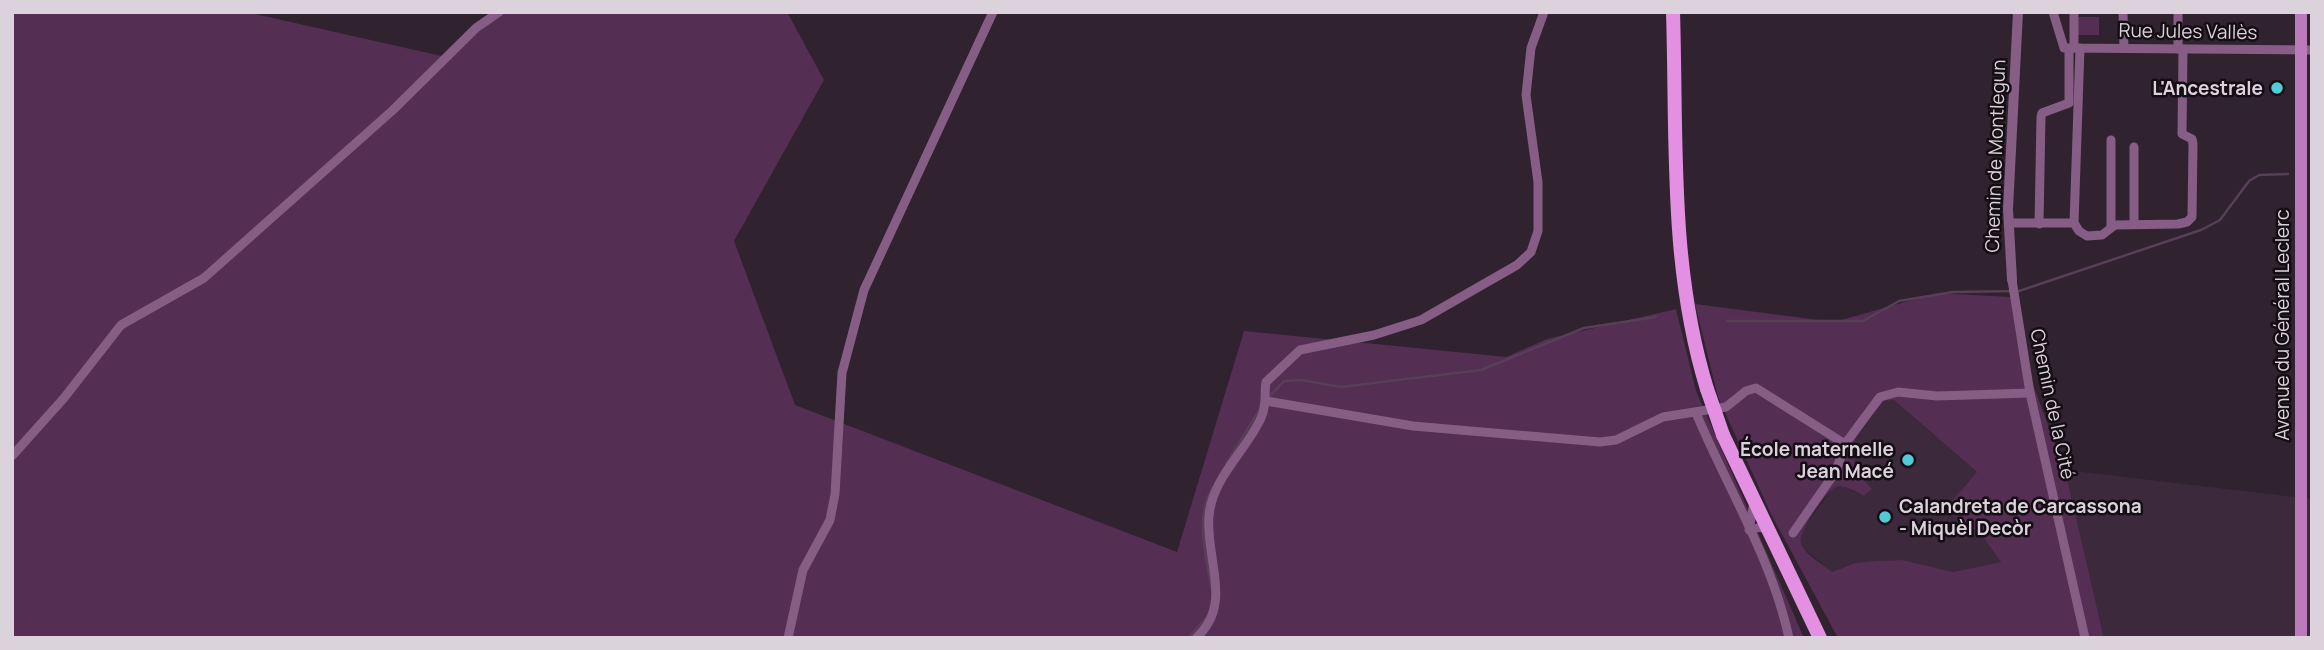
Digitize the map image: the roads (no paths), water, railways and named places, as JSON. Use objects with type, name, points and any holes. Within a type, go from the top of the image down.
[{"type":"main road","name":"Avenue du Général Leclerc","points":[[2301,12],[2306,50],[2301,638]]},
{"type":"main road","points":[[1673,13],[1677,227],[1693,341],[1723,435],[1819,638]]},
{"type":"street","points":[[12,456],[64,398],[121,325],[204,278],[393,110],[476,28],[499,12]]},
{"type":"street","points":[[788,638],[803,570],[830,520],[835,494],[842,373],[864,290],[993,12]]},
{"type":"street","points":[[1196,638],[1210,623],[1216,607],[1217,590],[1209,544],[1209,516],[1213,498],[1229,466],[1262,417],[1266,401],[1266,382],[1300,350],[1374,335],[1421,320],[1517,265],[1531,252],[1538,231],[1538,182],[1526,94],[1531,48],[1544,12]]},
{"type":"street","name":"Chemin de Montlegun","points":[[2015,300],[2009,223],[2018,12]]},
{"type":"street","points":[[2053,12],[2072,48],[2074,223],[2079,231],[2087,236],[2102,235],[2111,227],[2187,222],[2193,208],[2192,139],[2182,134],[2178,12]]},
{"type":"street","points":[[2039,223],[2041,117],[2042,113],[2069,103],[2074,12]]},
{"type":"street","points":[[2123,12],[2124,48]]},
{"type":"street","name":"Rue Jules Vallès","points":[[2072,48],[2306,50]]},
{"type":"street","points":[[2111,227],[2112,140]]},
{"type":"street","points":[[2134,147],[2134,224]]},
{"type":"street","points":[[2009,223],[2074,223]]},
{"type":"street","name":"Chemin de la Cité","points":[[2015,300],[2030,393],[2085,638]]},
{"type":"street","points":[[1266,401],[1413,426],[1600,442],[1616,440],[1663,417],[1726,407],[1745,391],[1756,388],[1845,444]]},
{"type":"street","points":[[1793,533],[1836,471],[1845,444],[1880,397],[1898,392],[1937,396],[2030,393]]},
{"type":"street","points":[[1696,413],[1783,612],[1789,638]]},
{"type":"street","points":[[1749,530],[1754,500]]},
{"type":"street","points":[[1749,530],[1761,527],[1769,532]]},
{"type":"waterway","points":[[1727,321],[1863,321],[1899,301],[1953,292],[2019,291],[2201,230],[2220,220],[2249,181],[2259,175],[2288,174]]},
{"type":"waterway","points":[[1269,397],[1284,381],[1301,380],[1341,387],[1481,370],[1584,328],[1656,317]]},
{"type":"waterway","points":[[1226,464],[1261,407]]},
{"type":"waterway","points":[[1211,587],[1203,524],[1212,488]]},
{"type":"waterway","points":[[1188,638],[1207,617]]},
{"type":"waterway","points":[[879,638],[892,638]]},
{"type":"place","name":"L'Ancestrale","points":[[2277,88]]},
{"type":"place","name":"École maternelle Jean Macé","points":[[1908,460]]},
{"type":"place","name":"Calandreta de Carcassona - Miquèl Decòr","points":[[1885,517]]}]
